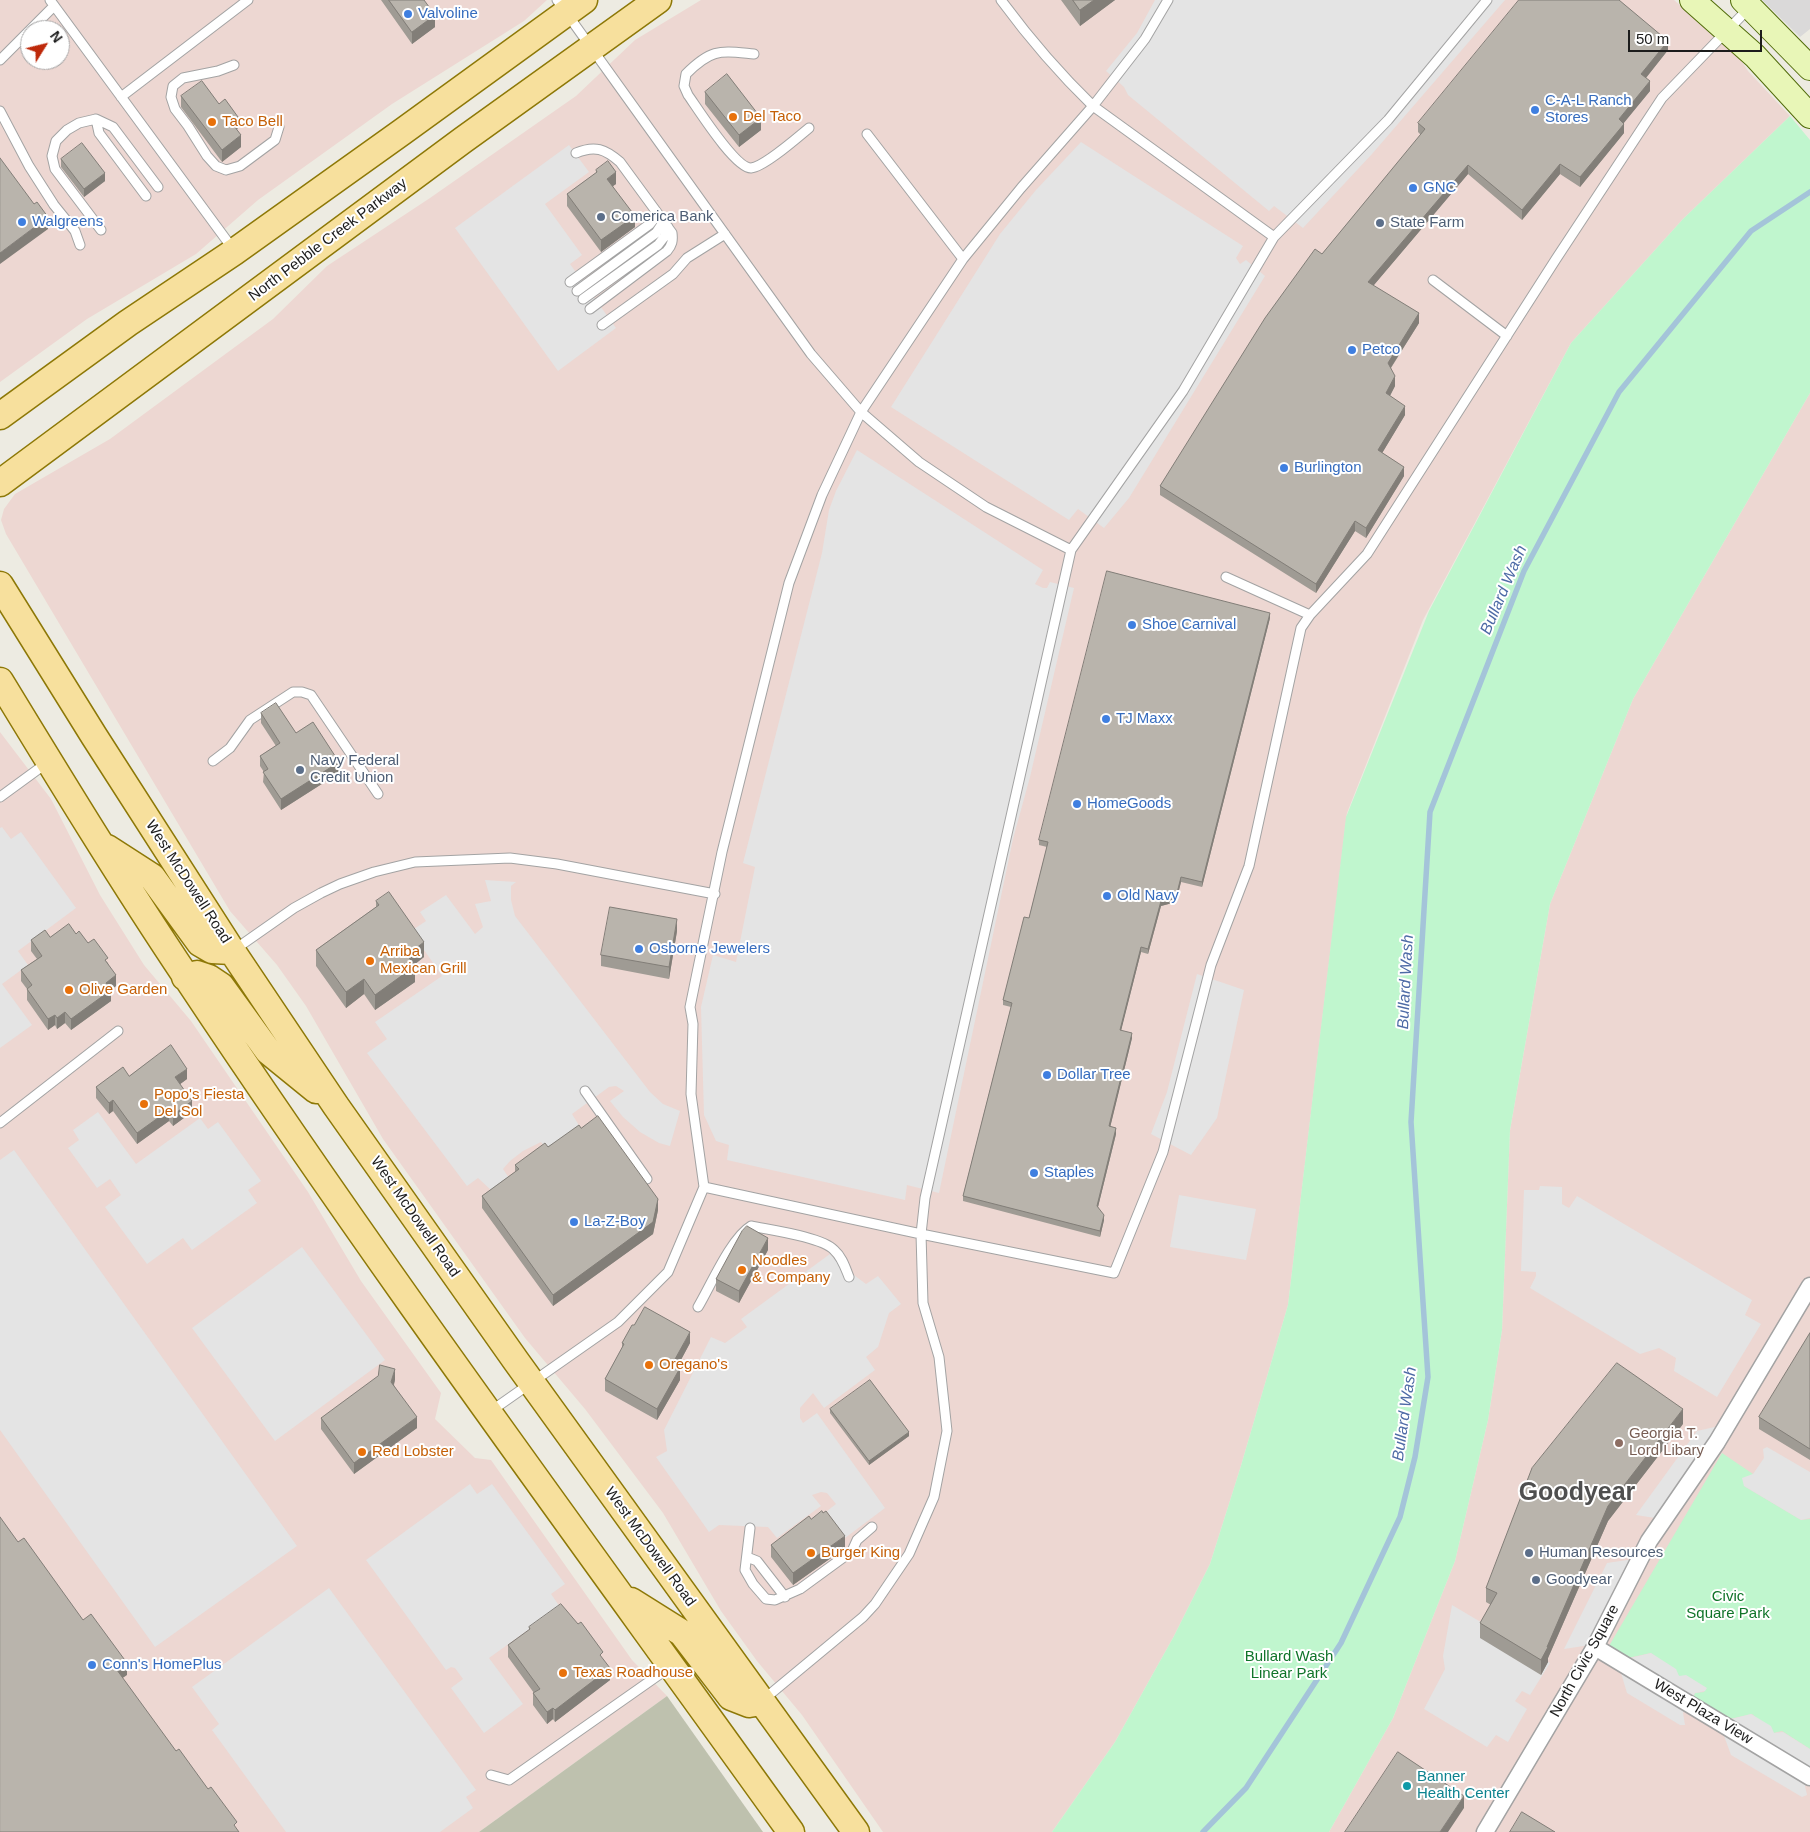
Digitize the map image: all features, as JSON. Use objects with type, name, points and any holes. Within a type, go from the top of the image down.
[{"type":"main road","name":"North Pebble Creek Parkway","points":[[0,483],[463,140],[658,0]]},
{"type":"main road","points":[[0,416],[128,323],[234,252],[570,4]]},
{"type":"main road","name":"West McDowell Road","points":[[0,585],[232,951],[336,1106],[532,1383],[856,1832]]},
{"type":"main road","points":[[0,681],[185,977],[309,1159],[489,1413],[791,1832]]},
{"type":"main road","points":[[100,843],[152,876],[200,943],[212,950],[232,951]]},
{"type":"main road","points":[[185,977],[197,974],[209,978],[221,986],[268,1051],[336,1106]]},
{"type":"main road","points":[[618,1592],[682,1633],[731,1697],[749,1704],[761,1702]]},
{"type":"street","points":[[1692,0],[1755,56],[1810,116]]},
{"type":"street","points":[[1747,4],[1810,68]]},
{"type":"street","name":"North Civic Square","points":[[1486,1832],[1595,1647],[1649,1541],[1718,1442],[1810,1286]]},
{"type":"street","name":"West Plaza View","points":[[1595,1647],[1810,1776]]},
{"type":"lane","points":[[121,97],[248,0]]},
{"type":"lane","points":[[1001,0],[1068,83],[1093,106],[1274,237]]},
{"type":"lane","points":[[489,1413],[618,1322],[668,1272],[704,1187],[691,1094],[693,1024],[690,1007],[715,894],[722,852],[789,583],[822,495],[861,412],[963,259],[1021,188],[1093,106],[1145,39],[1168,0]]},
{"type":"lane","points":[[761,1702],[875,1604],[909,1554],[934,1497],[947,1431],[939,1357],[923,1303],[921,1234],[925,1198],[1071,550],[1183,391],[1274,237],[1388,120],[1487,0]]},
{"type":"lane","points":[[0,60],[52,3],[234,252]]},
{"type":"lane","points":[[570,4],[592,47],[725,234],[811,354],[861,412],[919,462],[986,507],[1071,550]]},
{"type":"lane","points":[[704,1187],[1114,1273],[1163,1152],[1211,965],[1249,866],[1301,628],[1310,615],[1367,554],[1662,98],[1727,30],[1747,4]]},
{"type":"lane","points":[[754,54],[721,51],[708,55],[686,74],[684,86],[688,95],[731,154],[742,165],[751,168],[764,163],[809,128]]},
{"type":"lane","points":[[234,65],[218,71],[182,78],[173,86],[171,97],[174,109],[188,126],[207,156],[216,166],[226,170],[240,166],[276,140],[279,127]]},
{"type":"lane","points":[[0,111],[29,166],[54,205],[75,231],[80,245]]},
{"type":"lane","points":[[101,230],[55,169],[52,156],[56,141],[67,130],[79,123],[96,120],[113,127],[158,187]]},
{"type":"lane","points":[[96,120],[99,133],[146,196]]},
{"type":"lane","points":[[867,134],[963,259]]},
{"type":"lane","points":[[576,153],[588,148],[599,149],[620,162],[672,232],[673,239],[667,251],[590,309]]},
{"type":"lane","points":[[570,282],[650,224],[654,219],[656,211]]},
{"type":"lane","points":[[577,291],[656,233],[662,224],[662,219]]},
{"type":"lane","points":[[583,299],[658,245],[665,236],[668,227]]},
{"type":"lane","points":[[602,326],[673,274],[687,258],[725,234]]},
{"type":"lane","points":[[1433,280],[1508,336]]},
{"type":"lane","points":[[1226,576],[1310,615]]},
{"type":"lane","points":[[213,761],[230,748],[250,720],[293,692],[302,692],[312,696],[378,794]]},
{"type":"lane","points":[[0,798],[49,762]]},
{"type":"lane","points":[[232,951],[294,908],[321,893],[374,872],[415,862],[510,858],[557,864],[715,894]]},
{"type":"lane","points":[[0,1123],[118,1030]]},
{"type":"lane","points":[[586,1091],[647,1179]]},
{"type":"lane","points":[[698,1307],[734,1243],[743,1231],[751,1226],[822,1242],[833,1249],[842,1260],[849,1277]]},
{"type":"lane","points":[[750,1528],[745,1570],[753,1584],[766,1599],[775,1600],[800,1590],[852,1551],[857,1540],[872,1527]]},
{"type":"lane","points":[[747,1557],[757,1561],[785,1597]]},
{"type":"lane","points":[[491,1775],[509,1780],[672,1666]]},
{"type":"shaded area","points":[[0,0],[547,0],[524,21],[392,104],[258,200],[196,254],[87,319],[0,382]]},
{"type":"shaded area","points":[[701,0],[1674,0],[1740,59],[1748,71],[1790,116],[1683,219],[1571,343],[1423,620],[1347,813],[1288,1305],[1240,1469],[1210,1564],[1174,1636],[1115,1742],[1052,1832],[883,1832],[802,1715],[757,1661],[721,1611],[663,1513],[585,1409],[525,1338],[383,1139],[306,1006],[277,965],[230,911],[6,534],[1,520],[4,509],[15,494],[110,439],[273,319],[327,266],[430,198],[576,96],[635,40]]},
{"type":"shaded area","points":[[1155,0],[1505,0],[1372,154],[1303,228],[1274,206],[1269,211],[1128,95],[1124,87],[1106,71],[1137,33]]},
{"type":"shaded area","points":[[1762,0],[1810,0],[1810,29],[1800,37]]},
{"type":"shaded area","points":[[1081,142],[1243,246],[1236,258],[1240,264],[1246,260],[1265,276],[1129,498],[1104,528],[1078,509],[1069,520],[891,407],[1000,234],[1036,190]]},
{"type":"shaded area","points":[[569,145],[589,172],[545,204],[582,255],[570,264],[616,328],[558,371],[455,228]]},
{"type":"shaded area","points":[[1810,393],[1810,1832],[1329,1832],[1393,1718],[1455,1561],[1488,1420],[1502,1330],[1510,1130],[1550,904],[1633,699]]},
{"type":"shaded area","points":[[857,450],[1043,570],[1035,584],[1047,588],[1050,582],[1074,588],[1030,777],[1013,839],[939,1193],[907,1185],[905,1200],[727,1160],[729,1145],[716,1141],[704,1115],[701,1007],[713,955],[736,962],[755,867],[743,863],[822,553],[829,510],[836,491]]},
{"type":"shaded area","points":[[0,732],[51,799],[100,895],[144,965],[191,1021],[308,1192],[361,1281],[441,1393],[435,1419],[475,1458],[491,1460],[632,1660],[667,1696],[479,1832],[0,1832]]},
{"type":"shaded area","points":[[2,827],[11,839],[21,832],[76,908],[18,951],[28,965],[2,984],[32,1025],[0,1048],[0,828]]},
{"type":"shaded area","points":[[485,880],[516,882],[511,886],[511,900],[515,916],[650,1092],[663,1104],[680,1111],[670,1146],[659,1143],[640,1132],[623,1117],[610,1101],[624,1091],[616,1086],[609,1087],[572,1114],[580,1127],[548,1150],[541,1142],[523,1151],[503,1169],[509,1178],[492,1191],[478,1178],[467,1186],[367,1053],[387,1039],[375,1022],[442,976],[411,931],[426,921],[420,912],[446,895],[475,934],[483,927],[475,904],[491,901]]},
{"type":"shaded area","points":[[1197,974],[1244,990],[1217,1118],[1191,1155],[1151,1134],[1167,1092]]},
{"type":"shaded area","points":[[98,1112],[136,1164],[200,1118],[208,1129],[218,1122],[261,1181],[248,1190],[257,1203],[192,1250],[183,1238],[147,1264],[105,1207],[121,1195],[110,1179],[97,1188],[68,1148],[79,1140],[73,1130]]},
{"type":"shaded area","points":[[14,1150],[297,1546],[155,1647],[0,1430],[0,1160]]},
{"type":"shaded area","points":[[1540,1186],[1562,1187],[1562,1204],[1569,1208],[1577,1196],[1752,1300],[1745,1315],[1761,1324],[1717,1397],[1674,1371],[1676,1358],[1659,1348],[1640,1354],[1530,1288],[1536,1272],[1521,1271],[1524,1190],[1539,1190]]},
{"type":"shaded area","points":[[1179,1195],[1256,1209],[1246,1260],[1170,1247]]},
{"type":"shaded area","points":[[302,1247],[385,1360],[275,1441],[192,1328]]},
{"type":"shaded area","points":[[830,1254],[839,1264],[866,1284],[878,1276],[901,1304],[889,1313],[878,1347],[866,1357],[875,1370],[824,1408],[813,1393],[800,1408],[800,1418],[803,1423],[817,1413],[885,1508],[845,1538],[827,1511],[836,1504],[827,1493],[821,1492],[812,1495],[821,1506],[777,1538],[768,1527],[719,1525],[709,1532],[656,1457],[667,1451],[664,1430],[711,1337],[725,1343],[747,1327],[741,1319]]},
{"type":"shaded area","points":[[1719,1426],[1655,1518],[1636,1515],[1697,1431]]},
{"type":"shaded area","points":[[1767,1447],[1810,1472],[1810,1518],[1801,1520],[1744,1486],[1742,1478],[1753,1474],[1764,1458],[1763,1449]]},
{"type":"shaded area","points":[[470,1484],[477,1494],[492,1484],[565,1584],[551,1594],[560,1607],[489,1658],[523,1704],[484,1733],[451,1688],[463,1679],[455,1668],[451,1667],[446,1670],[366,1560]]},
{"type":"shaded area","points":[[1634,1559],[1590,1645],[1564,1649],[1607,1563]]},
{"type":"shaded area","points":[[329,1588],[476,1790],[466,1797],[473,1808],[440,1832],[286,1832],[212,1730],[219,1724],[192,1687]]},
{"type":"shaded area","points":[[1452,1605],[1550,1663],[1530,1695],[1522,1691],[1515,1701],[1527,1709],[1508,1742],[1496,1735],[1487,1747],[1424,1709],[1445,1669],[1443,1656]]},
{"type":"shaded area","points":[[1651,1653],[1676,1669],[1679,1676],[1686,1675],[1707,1688],[1705,1691],[1695,1693],[1683,1713],[1685,1725],[1680,1725],[1627,1693],[1621,1673],[1630,1658]]},
{"type":"shaded area","points":[[667,1696],[763,1832],[479,1832]]},
{"type":"shaded area","points":[[1751,1714],[1771,1726],[1774,1733],[1783,1732],[1810,1749],[1810,1779],[1805,1786],[1807,1795],[1802,1797],[1731,1755],[1723,1733],[1731,1719]]},
{"type":"green space","name":"Bullard Wash Linear Park","points":[[1790,116],[1810,140],[1810,393],[1633,699],[1550,904],[1510,1130],[1502,1330],[1488,1420],[1455,1561],[1393,1718],[1329,1832],[1052,1832],[1115,1742],[1174,1636],[1210,1564],[1240,1469],[1288,1305],[1346,817],[1429,611],[1571,343],[1683,219]]},
{"type":"green space","name":"Civic Square Park","points":[[1722,1453],[1753,1474],[1744,1486],[1801,1520],[1810,1519],[1810,1749],[1782,1731],[1774,1733],[1752,1714],[1730,1719],[1693,1698],[1695,1693],[1704,1692],[1706,1688],[1679,1676],[1651,1653],[1628,1658],[1609,1646]]},
{"type":"building","points":[[389,0],[424,0],[435,15],[412,32]]},
{"type":"building","points":[[1073,0],[1094,0],[1080,10]]},
{"type":"building","points":[[1519,0],[1619,0],[1668,41],[1641,74],[1650,81],[1619,119],[1624,124],[1580,177],[1560,164],[1522,210],[1468,165],[1368,282],[1419,313],[1388,363],[1395,376],[1386,393],[1405,406],[1378,450],[1404,467],[1366,528],[1355,521],[1316,584],[1160,486],[1265,318],[1315,249],[1322,254],[1425,129],[1418,123]]},
{"type":"building","name":"Del Taco","points":[[727,74],[761,118],[739,135],[705,92]]},
{"type":"building","name":"Taco Bell","points":[[202,81],[219,104],[225,99],[238,117],[231,122],[241,135],[222,150],[181,96]]},
{"type":"building","points":[[82,143],[105,173],[84,189],[61,159]]},
{"type":"building","name":"Walgreens","points":[[0,158],[34,204],[37,202],[48,217],[0,253]]},
{"type":"building","name":"Comerica Bank","points":[[608,161],[616,172],[607,179],[635,216],[601,240],[567,194],[597,172],[596,170]]},
{"type":"building","points":[[1107,571],[1270,613],[1202,882],[1181,877],[1176,897],[1161,901],[1148,949],[1141,947],[1120,1030],[1132,1033],[1109,1126],[1116,1128],[1097,1206],[1104,1215],[1100,1231],[963,1196],[1012,1003],[1003,1000],[1024,917],[1029,918],[1048,842],[1039,840]]},
{"type":"building","name":"Navy Federal Credit Union","points":[[276,703],[296,733],[313,722],[339,762],[281,799],[263,772],[268,769],[260,756],[280,743],[261,713]]},
{"type":"building","name":"Arriba Mexican Grill","points":[[389,892],[424,942],[407,955],[415,966],[375,995],[364,979],[346,992],[316,950],[379,905],[376,901]]},
{"type":"building","name":"Osborne Jewelers","points":[[610,907],[677,919],[669,967],[601,955]]},
{"type":"building","name":"Olive Garden","points":[[69,924],[76,934],[79,931],[88,943],[94,939],[108,958],[105,960],[116,975],[106,983],[111,990],[71,1019],[65,1012],[57,1018],[55,1015],[48,1019],[27,989],[32,985],[21,970],[42,956],[31,940],[45,930],[50,937]]},
{"type":"building","name":"Popo's Fiesta Del Sol","points":[[171,1045],[187,1069],[175,1077],[192,1101],[173,1115],[169,1110],[137,1133],[113,1100],[109,1103],[96,1087],[123,1067],[129,1076]]},
{"type":"building","name":"La-Z-Boy","points":[[598,1116],[658,1199],[653,1222],[553,1295],[482,1196],[519,1169],[515,1165],[545,1143],[548,1147],[579,1125],[581,1128]]},
{"type":"building","name":"Noodles & Company","points":[[747,1226],[768,1238],[739,1291],[716,1279],[742,1231]]},
{"type":"building","name":"Oregano's","points":[[645,1307],[690,1332],[674,1361],[674,1365],[680,1368],[657,1409],[605,1379],[632,1325],[634,1325]]},
{"type":"building","points":[[1810,1333],[1810,1449],[1759,1417]]},
{"type":"building","points":[[1617,1363],[1683,1409],[1608,1506],[1541,1660],[1480,1623],[1497,1593],[1486,1588],[1532,1468]]},
{"type":"building","name":"Red Lobster","points":[[380,1365],[395,1369],[391,1382],[417,1417],[354,1463],[321,1418],[378,1376]]},
{"type":"building","points":[[870,1380],[909,1432],[869,1461],[830,1409]]},
{"type":"building","name":"Burger King","points":[[822,1511],[823,1513],[826,1511],[845,1536],[793,1573],[771,1545],[809,1516],[811,1519]]},
{"type":"building","points":[[0,1517],[18,1542],[24,1538],[83,1620],[91,1614],[127,1663],[117,1670],[176,1751],[179,1749],[208,1789],[211,1787],[237,1822],[234,1825],[239,1832],[0,1832]]},
{"type":"building","name":"Texas Roadhouse","points":[[561,1604],[578,1624],[581,1622],[603,1652],[600,1655],[610,1668],[555,1710],[553,1708],[547,1712],[533,1693],[540,1689],[508,1645]]},
{"type":"building","name":"Banner Health Center","points":[[1398,1752],[1464,1796],[1440,1832],[1345,1832]]},
{"type":"building","points":[[1522,1812],[1555,1832],[1510,1832]]},
{"type":"waterway","name":"Bullard Wash","points":[[1203,1832],[1246,1788],[1341,1643],[1400,1517],[1415,1457],[1428,1377],[1411,1122],[1430,812],[1524,571],[1619,392],[1751,231],[1810,192]]},
{"type":"place","name":"Valvoline","points":[[408,14]]},
{"type":"place","name":"C-A-L Ranch Stores","points":[[1535,110]]},
{"type":"place","name":"Del Taco","points":[[733,117]]},
{"type":"place","name":"Taco Bell","points":[[212,122]]},
{"type":"place","name":"GNC","points":[[1413,188]]},
{"type":"place","name":"Comerica Bank","points":[[601,217]]},
{"type":"place","name":"Walgreens","points":[[22,222]]},
{"type":"place","name":"State Farm","points":[[1380,223]]},
{"type":"place","name":"Petco","points":[[1352,350]]},
{"type":"place","name":"Burlington","points":[[1284,468]]},
{"type":"place","name":"Shoe Carnival","points":[[1132,625]]},
{"type":"place","name":"TJ Maxx","points":[[1106,719]]},
{"type":"place","name":"Navy Federal Credit Union","points":[[300,770]]},
{"type":"place","name":"HomeGoods","points":[[1077,804]]},
{"type":"place","name":"Old Navy","points":[[1107,896]]},
{"type":"place","name":"Osborne Jewelers","points":[[639,949]]},
{"type":"place","name":"Arriba Mexican Grill","points":[[370,961]]},
{"type":"place","name":"Olive Garden","points":[[69,990]]},
{"type":"place","name":"Dollar Tree","points":[[1047,1075]]},
{"type":"place","name":"Popo's Fiesta Del Sol","points":[[144,1104]]},
{"type":"place","name":"Staples","points":[[1034,1173]]},
{"type":"place","name":"La-Z-Boy","points":[[574,1222]]},
{"type":"place","name":"Noodles & Company","points":[[742,1270]]},
{"type":"place","name":"Oregano's","points":[[649,1365]]},
{"type":"place","name":"Georgia T. Lord Libary","points":[[1619,1443]]},
{"type":"place","name":"Red Lobster","points":[[362,1452]]},
{"type":"place","name":"Burger King","points":[[811,1553]]},
{"type":"place","name":"Human Resources","points":[[1529,1553]]},
{"type":"place","name":"Goodyear","points":[[1536,1580]]},
{"type":"place","name":"Conn's HomePlus","points":[[92,1665]]},
{"type":"place","name":"Texas Roadhouse","points":[[563,1673]]},
{"type":"place","name":"Banner Health Center","points":[[1407,1786]]},
{"type":"district","name":"Goodyear","points":[[1577,1493]]}]
